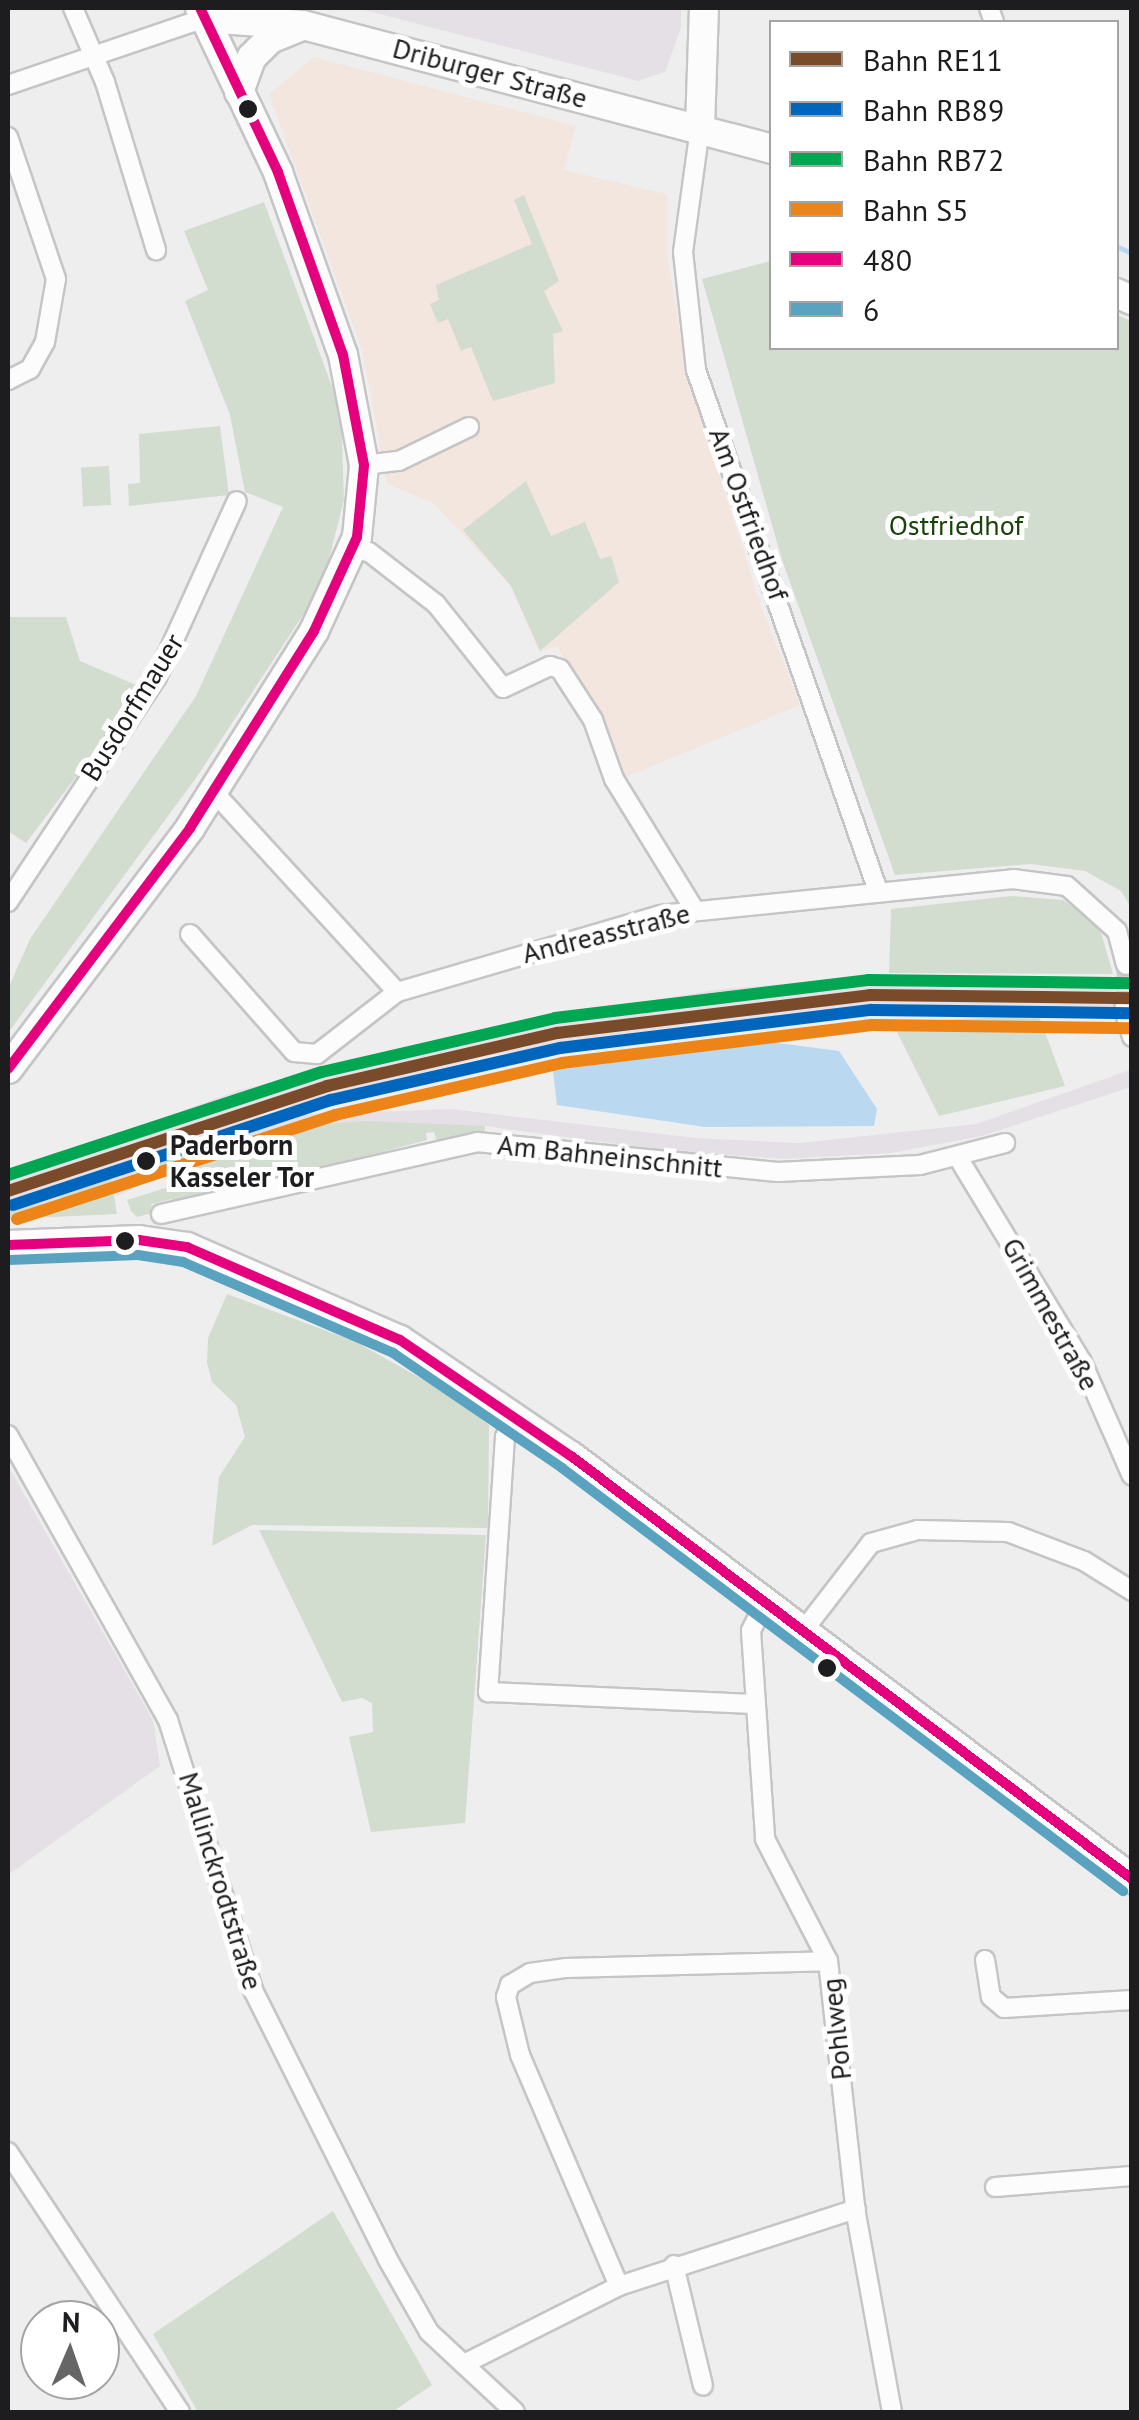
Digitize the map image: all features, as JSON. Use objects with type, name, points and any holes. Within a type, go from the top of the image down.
[{"type":"main road","points":[[700,128],[704,8]]},
{"type":"main road","points":[[8,1069],[212,790],[314,631],[353,549],[364,464],[343,354],[278,172],[202,13]]},
{"type":"main road","name":"Driburger Straße","points":[[202,13],[304,25],[769,148]]},
{"type":"main road","points":[[239,92],[252,57],[270,39],[304,25]]},
{"type":"main road","points":[[8,1245],[139,1240],[196,1250],[387,1334],[517,1416],[1132,1879]]},
{"type":"street","points":[[72,8],[92,56],[156,250]]},
{"type":"street","points":[[8,86],[202,13]]},
{"type":"street","name":"Am Ostfriedhof","points":[[700,128],[683,252],[696,370],[878,891]]},
{"type":"street","points":[[8,138],[56,279],[45,342],[30,369],[8,380]]},
{"type":"street","points":[[364,464],[399,461],[469,427]]},
{"type":"street","name":"Busdorfmauer","points":[[8,902],[158,678],[237,501]]},
{"type":"street","points":[[353,549],[370,552],[436,604],[503,688],[550,666],[560,670],[594,720],[614,779],[694,909]]},
{"type":"street","points":[[212,790],[397,992]]},
{"type":"street","name":"Andreasstraße","points":[[190,934],[294,1052],[317,1054],[397,992],[575,937],[694,909],[1013,879],[1067,886],[1117,931],[1126,965]]},
{"type":"street","points":[[1124,1009],[1132,1037]]},
{"type":"street","name":"Am Bahneinschnitt","points":[[161,1214],[477,1142],[778,1172],[959,1159],[1005,1144]]},
{"type":"street","name":"Grimmestraße","points":[[959,1159],[1082,1362],[1132,1476]]},
{"type":"street","points":[[517,1416],[504,1437],[488,1692],[755,1704]]},
{"type":"street","name":"Mallinckrodtstraße","points":[[8,1434],[168,1720],[230,1931],[288,2067],[413,2309],[515,2412]]},
{"type":"street","points":[[803,1631],[872,1543],[918,1530],[1008,1532],[1084,1560],[1132,1591]]},
{"type":"street","name":"Pohlweg","points":[[766,1602],[752,1623],[765,1839],[828,1961],[856,2209],[892,2412]]},
{"type":"street","points":[[985,1960],[991,1997],[1004,2008],[1132,2000]]},
{"type":"street","points":[[620,2286],[520,2054],[506,1996],[510,1985],[530,1973],[565,1968],[828,1961]]},
{"type":"street","points":[[8,2152],[180,2412]]},
{"type":"street","points":[[995,2187],[1132,2176]]},
{"type":"street","points":[[464,2364],[620,2286],[856,2209]]},
{"type":"street","points":[[674,2266],[703,2386]]},
{"type":"shaded area","points":[[356,8],[681,8],[681,28],[665,72],[638,81]]},
{"type":"shaded area","points":[[314,57],[576,126],[564,170],[667,194],[667,253],[686,371],[762,609],[800,705],[626,777],[557,646],[539,652],[511,586],[433,503],[387,484],[362,350],[269,94]]},
{"type":"shaded area","points":[[868,976],[1120,978],[1119,1007],[916,1005],[700,1023],[488,1056],[253,1116],[452,1109],[696,1138],[800,1143],[976,1124],[1130,1070],[1131,1087],[982,1136],[891,1153],[785,1159],[668,1151],[485,1126],[325,1124],[195,1151],[154,1168],[156,1178],[117,1196],[111,1178],[61,1201],[8,1210],[8,1173],[240,1090],[555,1016],[715,990]]},
{"type":"shaded area","points":[[8,1466],[153,1720],[160,1766],[8,1875]]},
{"type":"green space","points":[[524,195],[559,281],[544,291],[563,331],[553,334],[555,383],[493,401],[471,347],[461,351],[448,319],[438,323],[430,304],[439,300],[436,285],[532,244],[514,200]]},
{"type":"green space","points":[[264,202],[341,411],[344,500],[322,586],[196,778],[8,1033],[8,989],[30,939],[196,696],[283,507],[245,492],[230,415],[185,301],[208,290],[184,231]]},
{"type":"green space","name":"Ostfriedhof","points":[[769,262],[769,350],[1119,350],[1119,316],[1131,321],[1131,907],[1121,891],[1085,871],[1031,864],[895,875],[782,560],[702,279]]},
{"type":"green space","points":[[220,426],[229,495],[129,506],[128,484],[140,483],[139,434]]},
{"type":"green space","points":[[109,466],[111,505],[83,506],[81,467]]},
{"type":"green space","points":[[526,481],[551,536],[585,522],[600,559],[611,556],[619,582],[540,651],[511,586],[463,530]]},
{"type":"green space","points":[[8,617],[66,617],[80,661],[143,688],[26,843],[8,831]]},
{"type":"green space","points":[[1012,896],[1063,900],[1099,926],[1113,974],[889,973],[891,909]]},
{"type":"green space","points":[[1039,1016],[1065,1086],[939,1116],[892,1022]]},
{"type":"green space","points":[[366,1121],[485,1126],[484,1135],[437,1142],[434,1132],[426,1133],[427,1140],[174,1207],[172,1199],[151,1204],[152,1213],[137,1217],[127,1200],[181,1183],[178,1171],[156,1178],[153,1168],[166,1159],[324,1124]]},
{"type":"green space","points":[[111,1177],[117,1214],[8,1219],[8,1210],[61,1201],[60,1195]]},
{"type":"green space","points":[[227,1294],[354,1341],[451,1395],[489,1425],[488,1528],[252,1525],[212,1546],[219,1477],[245,1437],[236,1405],[212,1382],[207,1363],[208,1338]]},
{"type":"green space","points":[[259,1530],[486,1535],[465,1823],[371,1832],[349,1737],[373,1732],[372,1703],[362,1698],[342,1702]]},
{"type":"green space","points":[[333,2211],[432,2385],[392,2412],[198,2412],[153,2334]]},
{"type":"water","points":[[763,1041],[839,1051],[877,1109],[874,1126],[705,1127],[557,1105],[553,1071]]},
{"type":"waterway","points":[[1119,247],[1132,253]]},
{"type":"tunnel","points":[[1124,1009],[1126,965]]},
{"type":"rail line","name":"RB72","points":[[8,1175],[322,1072],[555,1018],[868,980],[1132,983]]},
{"type":"rail line","name":"RE11","points":[[8,1191],[327,1086],[557,1033],[870,995],[1132,998]]},
{"type":"rail line","name":"RB89","points":[[13,1205],[331,1100],[560,1048],[871,1010],[1132,1013]]},
{"type":"rail line","name":"S5","points":[[17,1219],[335,1115],[562,1063],[872,1025],[1132,1028]]},
{"type":"transit line","name":"480","points":[[8,1069],[190,828],[314,631],[357,537],[364,465],[343,355],[278,172],[200,8]]},
{"type":"transit line","name":"480","points":[[8,1245],[139,1240],[187,1247],[400,1340],[571,1456],[1132,1879]]},
{"type":"transit line","name":"6","points":[[9,1260],[138,1255],[183,1262],[393,1353],[562,1468],[1123,1891]]},
{"type":"place","name":"Paderborn Kasseler Tor","points":[[146,1161]]}]
